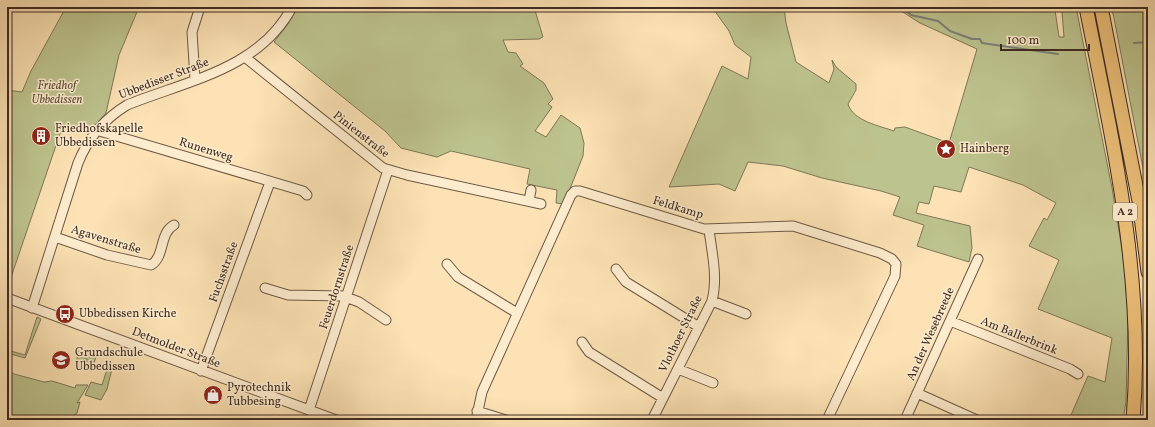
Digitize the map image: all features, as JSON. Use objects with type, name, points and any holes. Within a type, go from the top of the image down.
[{"type":"highway","name":"A 2","points":[[1086,7],[1122,192],[1131,256],[1136,335],[1134,420]]},
{"type":"highway","name":"A 2","points":[[1101,7],[1139,201],[1148,272]]},
{"type":"street","points":[[195,79],[192,36],[194,22],[200,7]]},
{"type":"street","name":"Ubbedisser Straße","points":[[32,308],[77,162],[96,130],[117,111],[127,105],[221,70],[246,58],[270,38],[292,7]]},
{"type":"street","name":"Pinienstraße","points":[[246,58],[364,154],[388,170],[541,204]]},
{"type":"street","name":"Runenweg","points":[[96,130],[303,191],[307,195]]},
{"type":"street","name":"Feuerdornstraße","points":[[309,410],[388,170]]},
{"type":"street","name":"Fuchsstraße","points":[[201,371],[270,182]]},
{"type":"street","points":[[529,201],[531,190]]},
{"type":"street","name":"Feldkamp","points":[[476,416],[482,392],[571,195],[575,191],[580,190],[709,230],[793,226],[880,253],[892,259],[896,264],[895,276],[827,420]]},
{"type":"street","name":"Agavenstraße","points":[[55,237],[107,255],[151,265],[157,258],[167,231],[174,225]]},
{"type":"street","name":"Vlothoer Straße","points":[[652,420],[712,301],[715,284],[709,230]]},
{"type":"street","name":"An der Wesebreede","points":[[905,420],[978,258]]},
{"type":"street","points":[[447,264],[458,277],[517,313]]},
{"type":"street","points":[[616,269],[626,282],[699,327]]},
{"type":"street","points":[[265,288],[288,295],[346,297],[359,302],[386,320]]},
{"type":"street","name":"Detmolder Straße","points":[[7,298],[336,420]]},
{"type":"street","points":[[712,301],[746,314]]},
{"type":"street","name":"Am Ballerbrink","points":[[950,321],[1070,369],[1078,374]]},
{"type":"street","points":[[582,342],[589,352],[663,398]]},
{"type":"street","points":[[678,369],[713,383]]},
{"type":"street","points":[[917,393],[977,420]]},
{"type":"street","points":[[476,416],[506,420]]},
{"type":"green space","name":"Friedhof Ubbedissen","points":[[66,7],[139,7],[119,55],[106,113],[90,132],[63,125],[7,289],[7,90],[22,92],[31,71]]},
{"type":"green space","points":[[298,7],[534,7],[543,37],[539,39],[503,40],[508,52],[516,53],[523,64],[520,66],[544,83],[553,99],[548,104],[552,107],[535,131],[546,137],[561,115],[580,128],[584,143],[583,156],[564,204],[556,203],[557,190],[527,184],[530,169],[451,151],[437,157],[401,148],[385,131],[274,42],[288,24]]},
{"type":"green space","points":[[712,7],[784,7],[786,23],[796,62],[829,83],[834,69],[832,60],[836,67],[856,84],[856,90],[848,104],[855,115],[875,125],[894,131],[895,128],[905,127],[949,143],[977,49],[920,23],[895,7],[1052,7],[1055,10],[1059,37],[1064,37],[1062,12],[1076,7],[1112,188],[1124,262],[1128,315],[1126,402],[1123,420],[1083,420],[1071,415],[1088,376],[1105,382],[1112,338],[1038,309],[1059,260],[1029,246],[1044,218],[1047,220],[1056,203],[1023,185],[969,167],[961,192],[934,186],[929,204],[919,202],[916,213],[970,226],[972,248],[969,262],[917,246],[924,225],[893,215],[900,197],[881,191],[822,178],[783,166],[748,162],[735,191],[719,184],[669,187],[722,66],[748,79],[751,57],[735,45],[729,31]]},
{"type":"green space","points":[[1111,7],[1148,7],[1148,194],[1114,18]]},
{"type":"green space","points":[[37,317],[41,319],[25,358],[7,353],[7,350],[25,355]]},
{"type":"green space","points":[[78,351],[96,357],[91,371],[85,366],[87,359],[84,359],[81,362],[77,360]]},
{"type":"green space","points":[[109,363],[113,365],[107,389],[101,400],[85,395],[91,382],[102,385]]},
{"type":"green space","points":[[7,369],[14,374],[44,382],[52,381],[75,388],[76,385],[88,385],[77,403],[80,402],[77,413],[71,420],[7,420]]},
{"type":"waterway","points":[[902,7],[911,15],[938,21],[950,31],[972,39],[980,39],[982,43],[1058,54]]},
{"type":"waterway","points":[[1134,43],[1148,42]]},
{"type":"place","name":"Friedhofskapelle Ubbedissen","points":[[41,136]]},
{"type":"place","name":"Hainberg","points":[[946,149]]},
{"type":"place","name":"Ubbedissen Kirche","points":[[65,314]]},
{"type":"place","name":"Grundschule Ubbedissen","points":[[61,360]]},
{"type":"place","name":"Pyrotechnik Tubbesing","points":[[213,395]]}]
